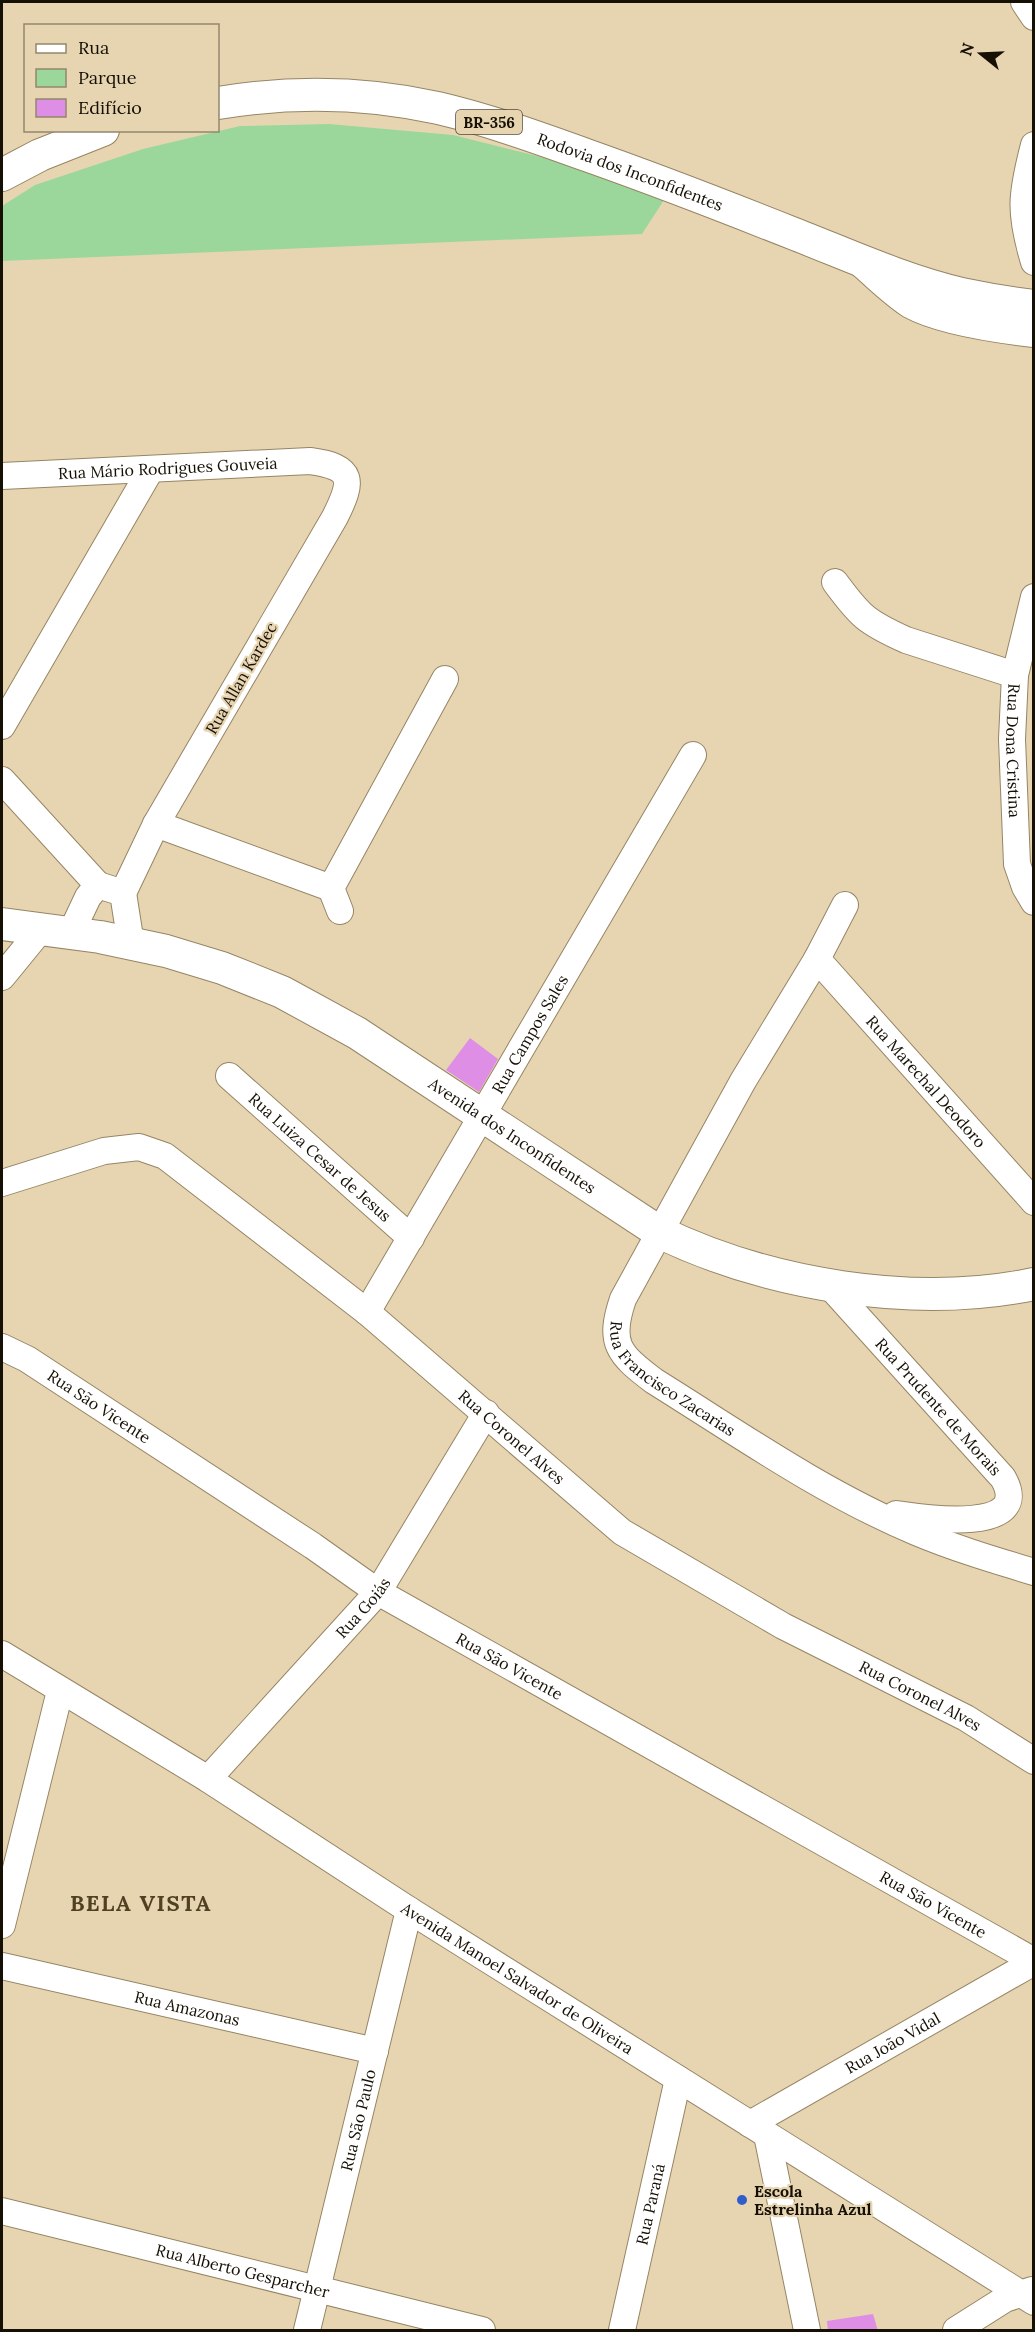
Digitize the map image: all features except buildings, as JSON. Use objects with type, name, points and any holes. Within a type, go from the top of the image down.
[{"type":"main road","name":"Rodovia dos Inconfidentes","points":[[219,103],[245,98],[321,95],[383,99],[436,108],[518,131],[640,174],[854,257],[962,294],[1034,306]]},
{"type":"main road","points":[[2,175],[40,155],[98,132]]},
{"type":"main road","name":"Avenida dos Inconfidentes","points":[[2,924],[56,930],[166,951],[222,968],[282,992],[357,1033],[659,1232],[696,1250],[734,1263],[874,1292],[924,1295],[997,1291],[1034,1284]]},
{"type":"street","points":[[1024,2],[1034,17]]},
{"type":"street","points":[[1034,144],[1023,191],[1024,229],[1034,262]]},
{"type":"street","points":[[854,257],[881,282],[913,306],[964,323],[1034,334]]},
{"type":"street","name":"Rua Mário Rodrigues Gouveia","points":[[2,476],[310,461],[335,466]]},
{"type":"street","name":"Rua Allan Kardec","points":[[123,893],[156,824],[346,496],[347,477],[335,466]]},
{"type":"street","points":[[2,726],[151,469]]},
{"type":"street","points":[[835,582],[856,612],[867,621],[906,640],[1015,675]]},
{"type":"street","name":"Rua Dona Cristina","points":[[1034,597],[1015,675],[1012,728],[1015,847],[1020,876],[1034,902]]},
{"type":"street","points":[[156,824],[335,900],[445,679]]},
{"type":"street","name":"Rua Campos Sales","points":[[366,1312],[693,755]]},
{"type":"street","points":[[2,780],[98,885],[123,893],[131,944]]},
{"type":"street","points":[[2,976],[56,930],[98,885]]},
{"type":"street","name":"Rua Francisco Zacarias","points":[[845,905],[817,959],[743,1081],[623,1299],[616,1319],[615,1337],[620,1351],[630,1364],[826,1487],[866,1509],[917,1532],[972,1553],[1034,1572]]},
{"type":"street","name":"Rua Marechal Deodoro","points":[[817,959],[1034,1202]]},
{"type":"street","name":"Rua Luiza Cesar de Jesus","points":[[229,1076],[411,1238]]},
{"type":"street","name":"Rua Coronel Alves","points":[[2,1183],[104,1151],[133,1147],[156,1152],[366,1312],[622,1532],[783,1626],[966,1718],[1034,1761]]},
{"type":"street","name":"Rua Prudente de Morais","points":[[828,1284],[1003,1478],[1012,1497],[1004,1512],[971,1518],[939,1519],[866,1509]]},
{"type":"street","name":"Rua São Vicente","points":[[2,1347],[27,1359],[313,1546],[378,1592],[1034,1962]]},
{"type":"street","name":"Rua Goiás","points":[[208,1779],[378,1592],[486,1413]]},
{"type":"street","name":"Avenida Manoel Salvador de Oliveira","points":[[2,1654],[208,1779],[409,1910],[758,2130],[1029,2295]]},
{"type":"street","points":[[2,1925],[60,1691]]},
{"type":"street","name":"Rua São Paulo","points":[[307,2331],[409,1910]]},
{"type":"street","name":"Rua João Vidal","points":[[758,2130],[1034,1962]]},
{"type":"street","name":"Rua Amazonas","points":[[2,1966],[375,2051]]},
{"type":"street","name":"Rua Paraná","points":[[622,2331],[678,2079]]},
{"type":"street","points":[[758,2130],[807,2331]]},
{"type":"street","name":"Rua Alberto Gesparcher","points":[[2,2211],[482,2331]]},
{"type":"street","points":[[956,2331],[1005,2299],[1029,2295]]},
{"type":"green space","points":[[329,124],[453,135],[561,162],[664,200],[642,234],[2,261],[2,206],[35,185],[143,149],[240,126]]},
{"type":"place","name":"Escola Estrelinha Azul","points":[[742,2200]]},
{"type":"district","name":"BELA VISTA","points":[[141,1903]]}]
